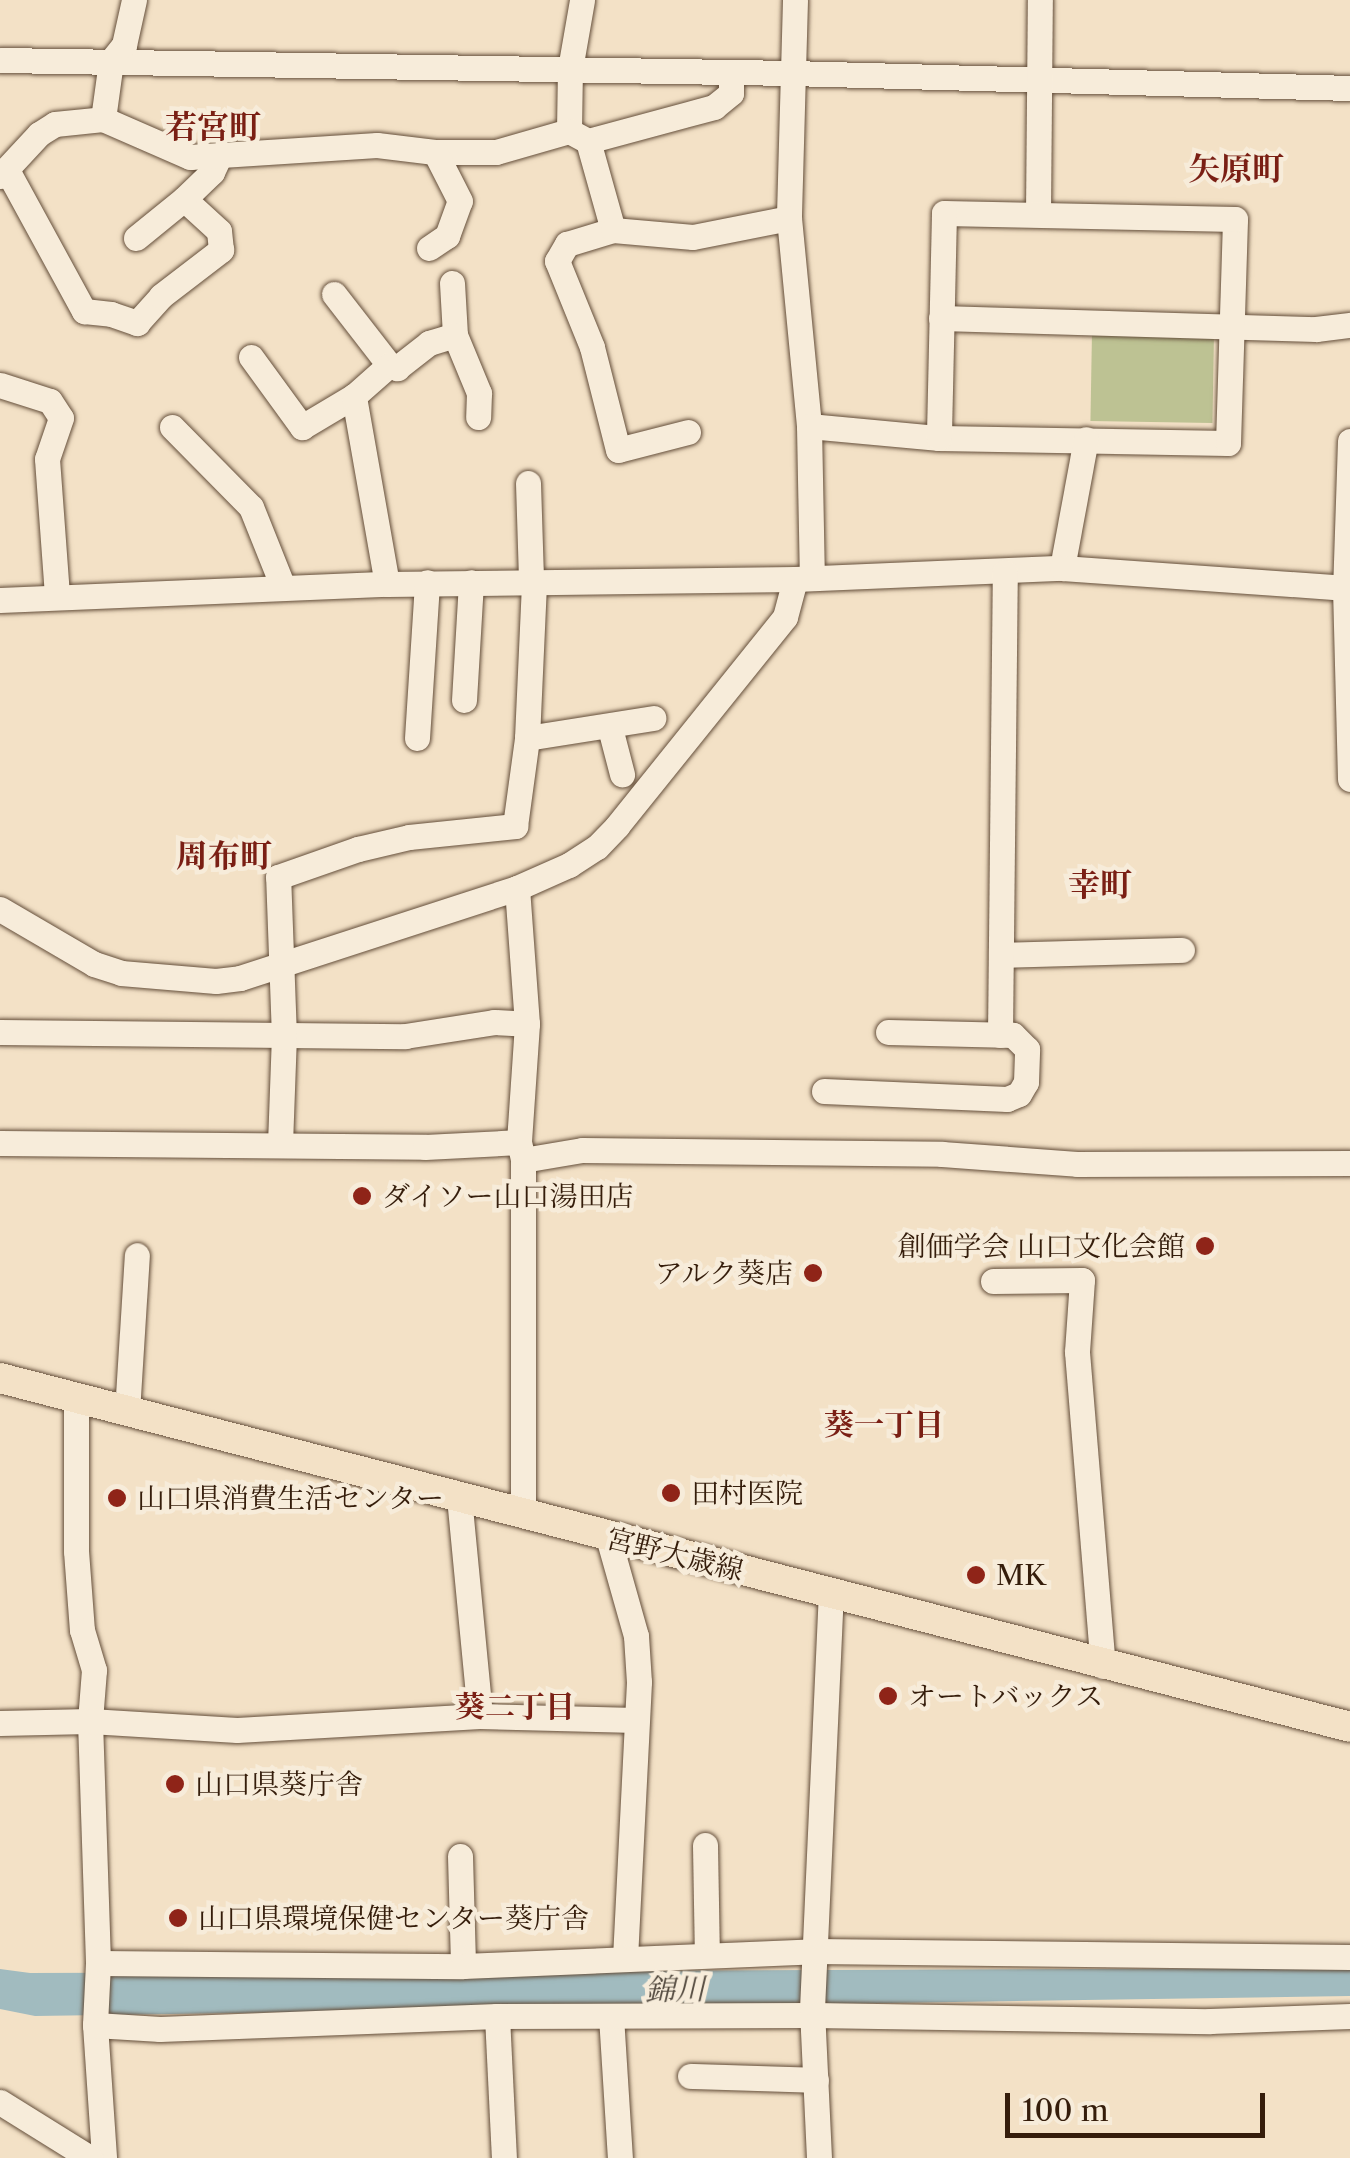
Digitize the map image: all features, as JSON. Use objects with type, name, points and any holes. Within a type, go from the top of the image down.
[{"type":"main road","name":"宮野大歳線","points":[[0,1378],[1350,1727]]},
{"type":"street","points":[[103,119],[111,61],[124,45],[134,0]]},
{"type":"street","points":[[582,0],[570,70],[578,136],[612,230]]},
{"type":"street","points":[[0,910],[94,964],[121,974],[216,981],[517,888],[569,865],[597,847],[617,826],[785,618],[804,578],[809,426],[790,218],[790,73],[795,0]]},
{"type":"street","points":[[1038,214],[1040,0]]},
{"type":"street","points":[[0,60],[790,73],[1350,88]]},
{"type":"street","points":[[184,199],[220,231],[220,250],[162,296],[137,323],[84,312],[72,283],[4,173],[39,134],[55,124],[103,119],[190,157],[376,146],[435,152],[496,152],[714,107],[731,93],[731,74]]},
{"type":"street","points":[[429,248],[447,236],[460,201],[435,152]]},
{"type":"street","points":[[136,238],[212,172],[219,157]]},
{"type":"street","points":[[809,426],[939,438],[1228,442],[1236,219],[944,213],[939,438]]},
{"type":"street","points":[[688,432],[618,450],[592,346],[557,260],[567,244],[612,230],[693,237],[790,218]]},
{"type":"street","points":[[452,283],[455,336],[479,393],[478,416]]},
{"type":"street","points":[[334,294],[388,365],[397,368],[429,343],[455,336]]},
{"type":"street","points":[[942,318],[1233,328],[1316,329],[1350,325]]},
{"type":"street","points":[[251,357],[302,426],[354,396],[388,365]]},
{"type":"street","points":[[0,386],[50,401],[60,418],[47,459],[58,595]]},
{"type":"street","points":[[354,396],[387,584]]},
{"type":"street","points":[[172,426],[252,508],[282,574],[283,587]]},
{"type":"street","points":[[1062,568],[1086,439]]},
{"type":"street","points":[[1350,441],[1350,779]]},
{"type":"street","points":[[280,1144],[284,1036],[278,877],[358,849],[410,837],[511,830],[516,826],[527,738],[532,582],[528,483]]},
{"type":"street","points":[[0,600],[427,582],[804,578],[1062,568],[1348,588]]},
{"type":"street","points":[[1000,1036],[1005,572]]},
{"type":"street","points":[[416,738],[427,582]]},
{"type":"street","points":[[464,700],[471,582]]},
{"type":"street","points":[[527,738],[610,728],[653,718]]},
{"type":"street","points":[[610,728],[622,774]]},
{"type":"street","points":[[517,888],[527,1024],[521,1151],[523,1514]]},
{"type":"street","points":[[1001,954],[1182,950]]},
{"type":"street","points":[[0,1032],[405,1036],[494,1022],[527,1024]]},
{"type":"street","points":[[824,1091],[1006,1100],[1019,1094],[1026,1082],[1027,1049],[1013,1035],[888,1032]]},
{"type":"street","points":[[0,1143],[942,1154],[1077,1164],[1350,1164]]},
{"type":"street","points":[[127,1412],[138,1255]]},
{"type":"street","points":[[993,1281],[1082,1280],[1077,1352],[1103,1666]]},
{"type":"street","points":[[76,1398],[76,1551],[82,1630],[94,1670],[90,1721],[98,1964],[96,2024],[104,2158]]},
{"type":"street","points":[[458,1496],[480,1716]]},
{"type":"street","points":[[608,1537],[636,1636],[636,1720],[624,1956]]},
{"type":"street","points":[[819,2158],[813,2012],[831,1594]]},
{"type":"street","points":[[0,1723],[90,1721],[237,1730],[480,1716],[636,1720]]},
{"type":"street","points":[[705,1845],[707,1955]]},
{"type":"street","points":[[460,1856],[463,1966]]},
{"type":"street","points":[[98,1964],[463,1966],[624,1956],[815,1951],[1350,1956]]},
{"type":"street","points":[[96,2024],[160,2028],[497,2016],[813,2012],[1210,2020],[1350,2016]]},
{"type":"street","points":[[497,2016],[504,2158]]},
{"type":"street","points":[[611,2016],[620,2158]]},
{"type":"street","points":[[690,2076],[816,2080]]},
{"type":"street","points":[[0,2102],[90,2158]]},
{"type":"green space","points":[[1092,332],[1214,334],[1212,423],[1090,421]]},
{"type":"water","name":"錦川","points":[[1350,1968],[1350,1996],[35,2016],[0,2009],[0,1969],[30,1973]]},
{"type":"place","name":"ダイソー山口湯田店","points":[[362,1196]]},
{"type":"place","name":"創価学会 山口文化会館","points":[[1205,1246]]},
{"type":"place","name":"アルク葵店","points":[[813,1273]]},
{"type":"place","name":"田村医院","points":[[671,1493]]},
{"type":"place","name":"山口県消費生活センター","points":[[117,1498]]},
{"type":"place","name":"MK","points":[[976,1575]]},
{"type":"place","name":"オートバックス","points":[[888,1696]]},
{"type":"place","name":"山口県葵庁舎","points":[[175,1784]]},
{"type":"place","name":"山口県環境保健センター葵庁舎","points":[[178,1918]]},
{"type":"district","name":"若宮町","points":[[213,127]]},
{"type":"district","name":"矢原町","points":[[1236,169]]},
{"type":"district","name":"周布町","points":[[224,856]]},
{"type":"district","name":"幸町","points":[[1100,885]]},
{"type":"district","name":"葵一丁目","points":[[884,1425]]},
{"type":"district","name":"葵二丁目","points":[[515,1707]]}]
